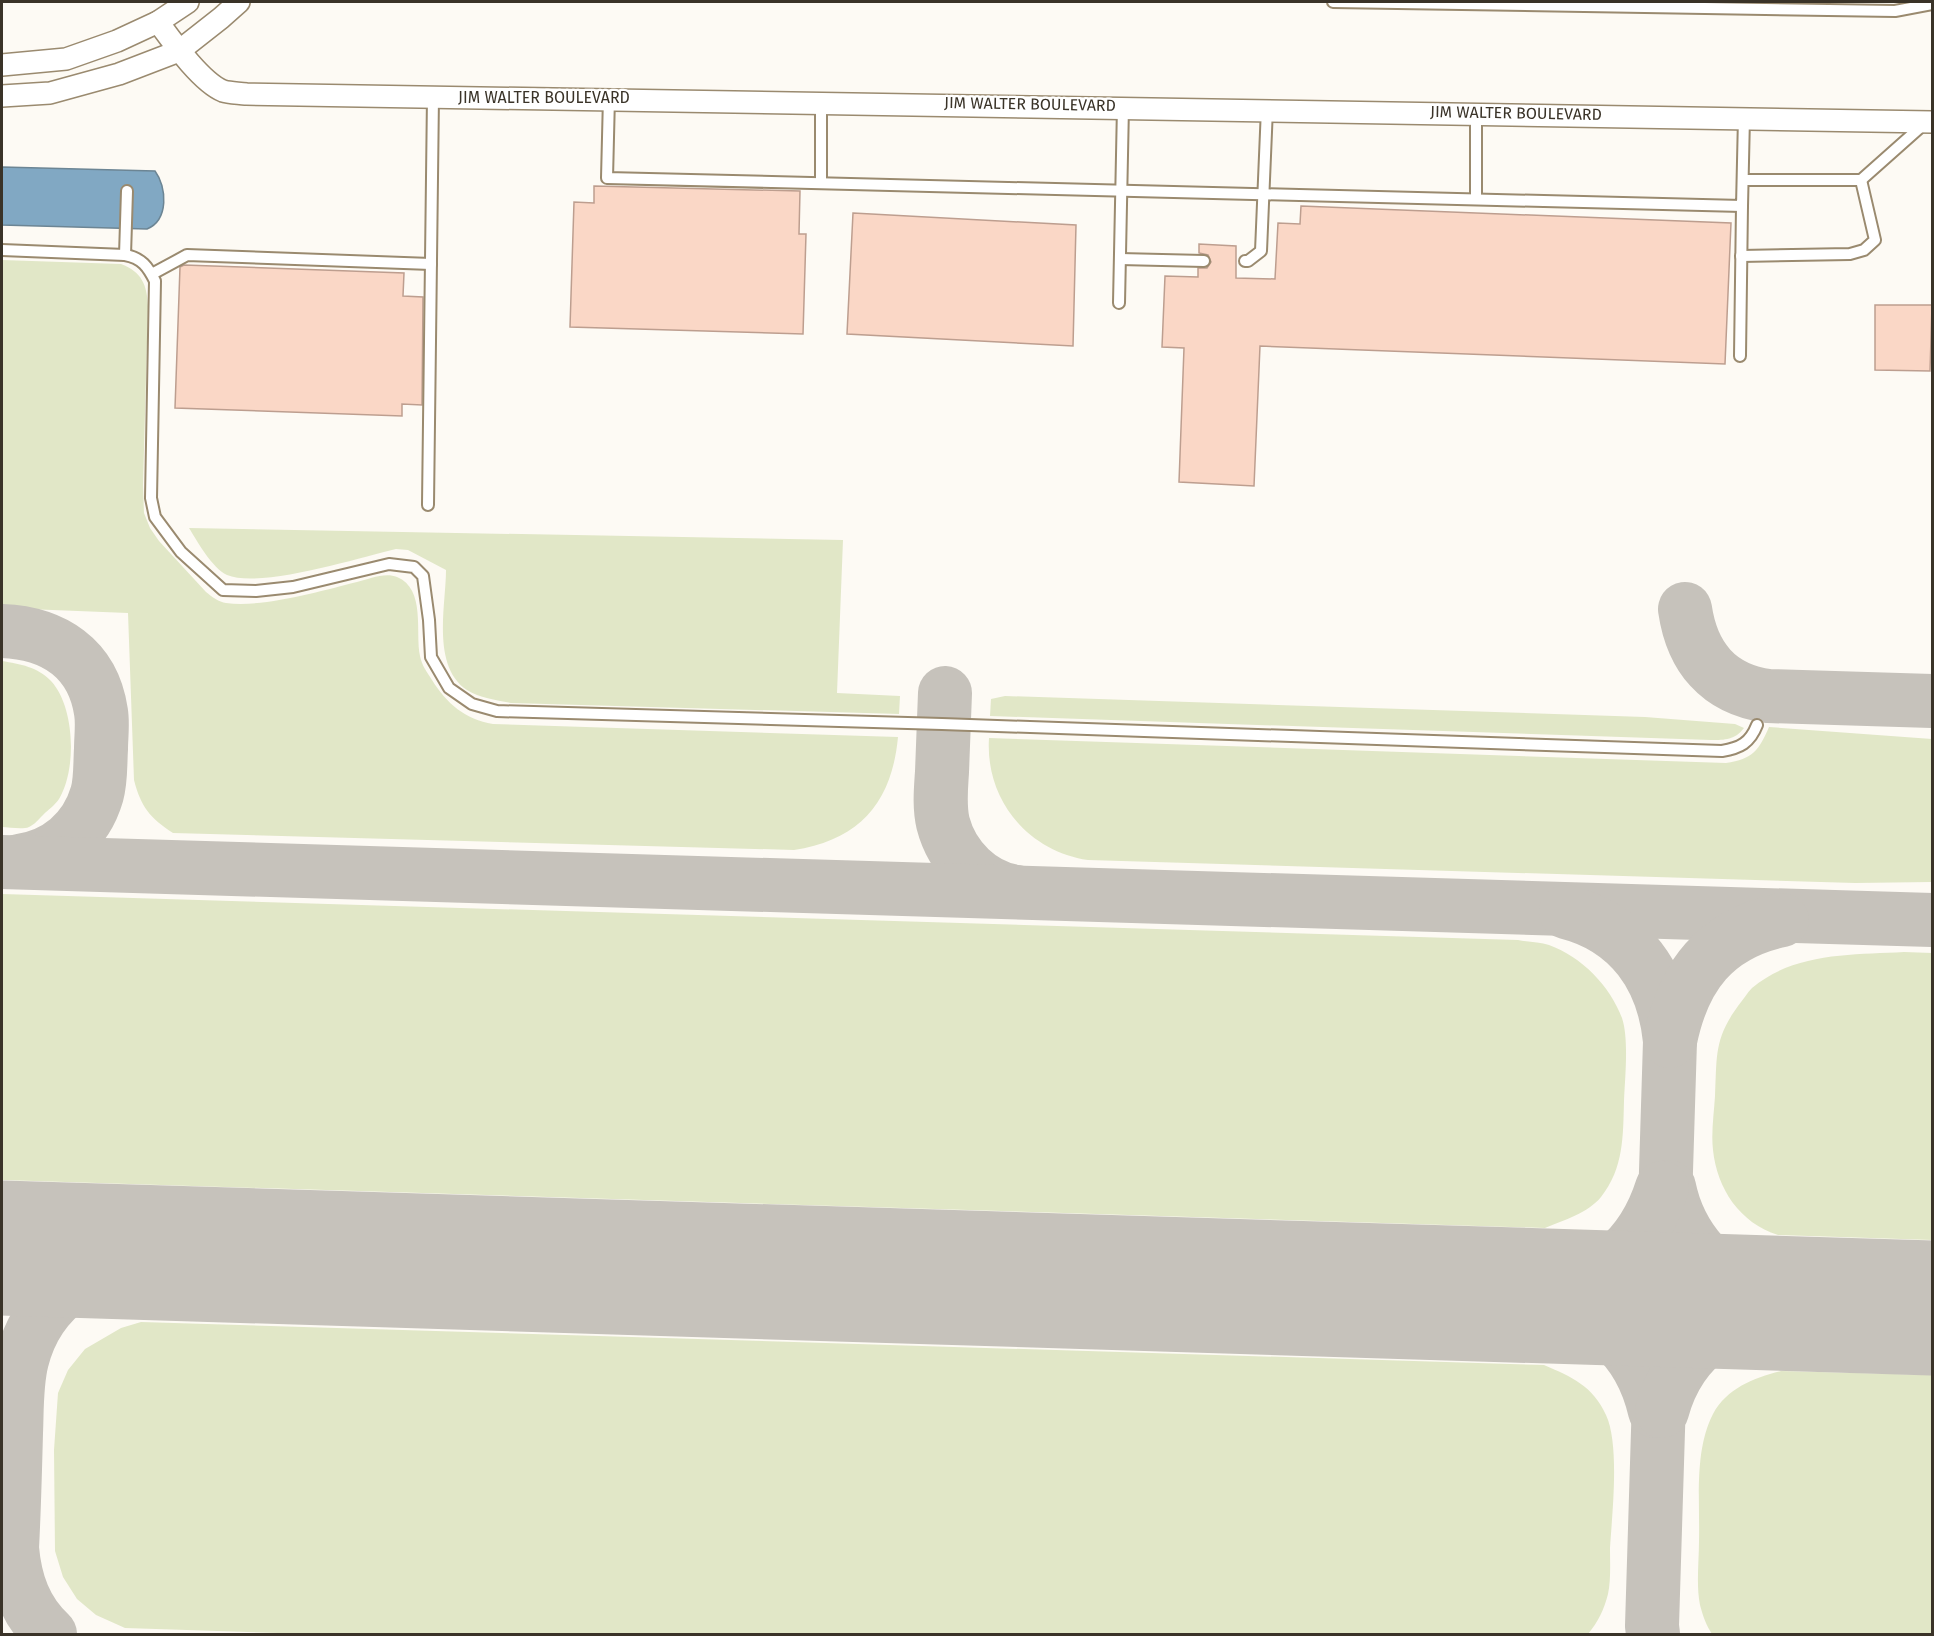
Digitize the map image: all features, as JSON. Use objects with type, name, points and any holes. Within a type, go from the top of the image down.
[{"type":"street","points":[[2,66],[66,59],[117,41],[158,22],[188,2]]},
{"type":"street","points":[[2,96],[50,93],[119,74],[178,51],[239,2]]},
{"type":"street","name":"JIM WALTER BOULEVARD","points":[[158,22],[178,51],[208,80],[223,91],[246,94],[821,100],[1930,122]]},
{"type":"lane","points":[[1333,2],[1895,11],[1932,4]]},
{"type":"lane","points":[[428,504],[434,96]]},
{"type":"lane","points":[[609,97],[608,178],[1742,206]]},
{"type":"lane","points":[[821,100],[821,183]]},
{"type":"lane","points":[[1119,303],[1123,106]]},
{"type":"lane","points":[[1245,261],[1261,251],[1267,108]]},
{"type":"lane","points":[[1476,112],[1476,199]]},
{"type":"lane","points":[[1740,356],[1744,117]]},
{"type":"lane","points":[[1743,180],[1861,180],[1930,122]]},
{"type":"lane","points":[[1742,256],[1850,254],[1864,250],[1875,240],[1861,180]]},
{"type":"lane","points":[[125,255],[127,191]]},
{"type":"lane","points":[[2,250],[125,255],[140,260],[148,266],[155,281],[152,498],[155,518],[182,552],[223,590],[256,591],[293,587],[389,564],[414,567],[423,576],[429,620],[430,657],[449,688],[472,704],[497,711],[954,724],[1722,751],[1737,748],[1746,743],[1753,735],[1757,725]]},
{"type":"lane","points":[[152,274],[187,255],[431,264]]},
{"type":"lane","points":[[1120,260],[1204,261]]},
{"type":"green space","points":[[2,260],[121,264],[139,275],[145,286],[148,306],[144,513],[159,541],[206,592],[216,599],[226,603],[241,604],[274,601],[377,576],[397,577],[406,583],[416,601],[422,663],[438,689],[465,714],[493,724],[898,737],[895,760],[880,799],[854,827],[817,845],[794,850],[173,833],[158,822],[143,805],[134,780],[128,613],[2,608]]},
{"type":"green space","points":[[189,528],[843,540],[837,693],[900,696],[899,714],[511,703],[488,698],[467,690],[456,679],[449,666],[443,634],[446,570],[408,550],[396,549],[310,571],[262,578],[242,578],[221,572],[205,554]]},
{"type":"green space","points":[[2,661],[28,667],[46,676],[59,692],[69,722],[71,755],[65,786],[56,803],[35,823],[26,828],[2,827]]},
{"type":"green space","points":[[1005,696],[1645,717],[1735,724],[1744,728],[1737,735],[1729,738],[1711,740],[990,716],[991,699]]},
{"type":"green space","points":[[1769,727],[1932,739],[1932,882],[1855,883],[1088,860],[1066,855],[1047,846],[1029,834],[1014,819],[994,782],[989,738],[1726,763],[1743,759],[1754,752]]},
{"type":"green space","points":[[2,894],[1518,940],[1542,943],[1573,957],[1593,974],[1610,995],[1622,1018],[1626,1059],[1621,1151],[1609,1186],[1596,1203],[1575,1216],[1545,1228],[2,1180]]},
{"type":"green space","points":[[1932,953],[1932,1240],[1778,1235],[1764,1230],[1752,1222],[1733,1203],[1725,1191],[1715,1164],[1712,1137],[1718,1048],[1730,1018],[1752,988],[1769,976],[1787,968],[1805,962],[1844,955]]},
{"type":"green space","points":[[141,1322],[1544,1365],[1572,1378],[1588,1390],[1601,1405],[1610,1428],[1614,1480],[1608,1594],[1600,1616],[1588,1634],[310,1634],[125,1628],[96,1615],[77,1599],[63,1577],[55,1551],[54,1450],[58,1393],[68,1370],[85,1349],[121,1328]]},
{"type":"green space","points":[[1781,1371],[1932,1375],[1932,1634],[1712,1634],[1710,1631],[1700,1605],[1698,1581],[1699,1476],[1707,1428],[1713,1414],[1726,1397],[1742,1385]]},
{"type":"water","points":[[2,167],[155,171],[162,186],[164,203],[159,218],[147,229],[2,225]]},
{"type":"building","points":[[594,186],[800,191],[799,234],[806,234],[803,334],[570,327],[574,202],[594,203]]},
{"type":"building","points":[[1301,206],[1731,223],[1725,364],[1260,346],[1254,486],[1179,482],[1184,348],[1162,347],[1165,276],[1198,277],[1198,268],[1207,268],[1211,262],[1208,255],[1199,253],[1199,244],[1236,246],[1236,278],[1275,279],[1278,223],[1300,224]]},
{"type":"building","points":[[853,213],[1076,225],[1073,346],[847,334]]},
{"type":"building","points":[[184,265],[404,273],[403,296],[423,297],[422,405],[402,404],[402,416],[175,408],[180,267]]},
{"type":"building","points":[[1875,305],[1932,305],[1930,371],[1875,370]]},
{"type":"taxiway","points":[[1685,609],[1694,642],[1710,668],[1735,686],[1750,692],[1768,696],[1932,701]]},
{"type":"taxiway","points":[[2,631],[38,637],[68,652],[80,663],[89,677],[97,693],[102,717],[99,783],[92,808],[77,831],[57,848],[19,861]]},
{"type":"taxiway","points":[[945,693],[941,804],[947,836],[953,848],[970,869],[992,884],[1017,892]]},
{"type":"taxiway","points":[[2,862],[1932,920]]},
{"type":"taxiway","points":[[1566,912],[1608,930],[1640,959],[1660,997],[1670,1041],[1653,1634]]},
{"type":"taxiway","points":[[1670,1041],[1684,997],[1693,978],[1706,961],[1738,936],[1782,920]]},
{"type":"taxiway","points":[[1669,1187],[1681,1223],[1702,1254],[1716,1268],[1748,1288],[1766,1294],[1792,1298],[1932,1303]]},
{"type":"taxiway","points":[[1344,1285],[1536,1290],[1559,1287],[1580,1280],[1616,1260],[1643,1229],[1662,1188]]},
{"type":"taxiway","points":[[50,1634],[34,1616],[23,1595],[16,1573],[12,1548],[19,1378],[30,1337],[41,1317],[72,1285],[92,1274],[135,1260],[159,1258],[340,1264]]},
{"type":"taxiway","points":[[1520,1300],[1545,1303],[1568,1310],[1589,1319],[1607,1331],[1623,1346],[1637,1365],[1655,1411]]},
{"type":"taxiway","points":[[1662,1411],[1670,1387],[1682,1366],[1714,1334],[1756,1315],[1804,1308]]},
{"type":"runway","points":[[2,1248],[1932,1308]]}]
